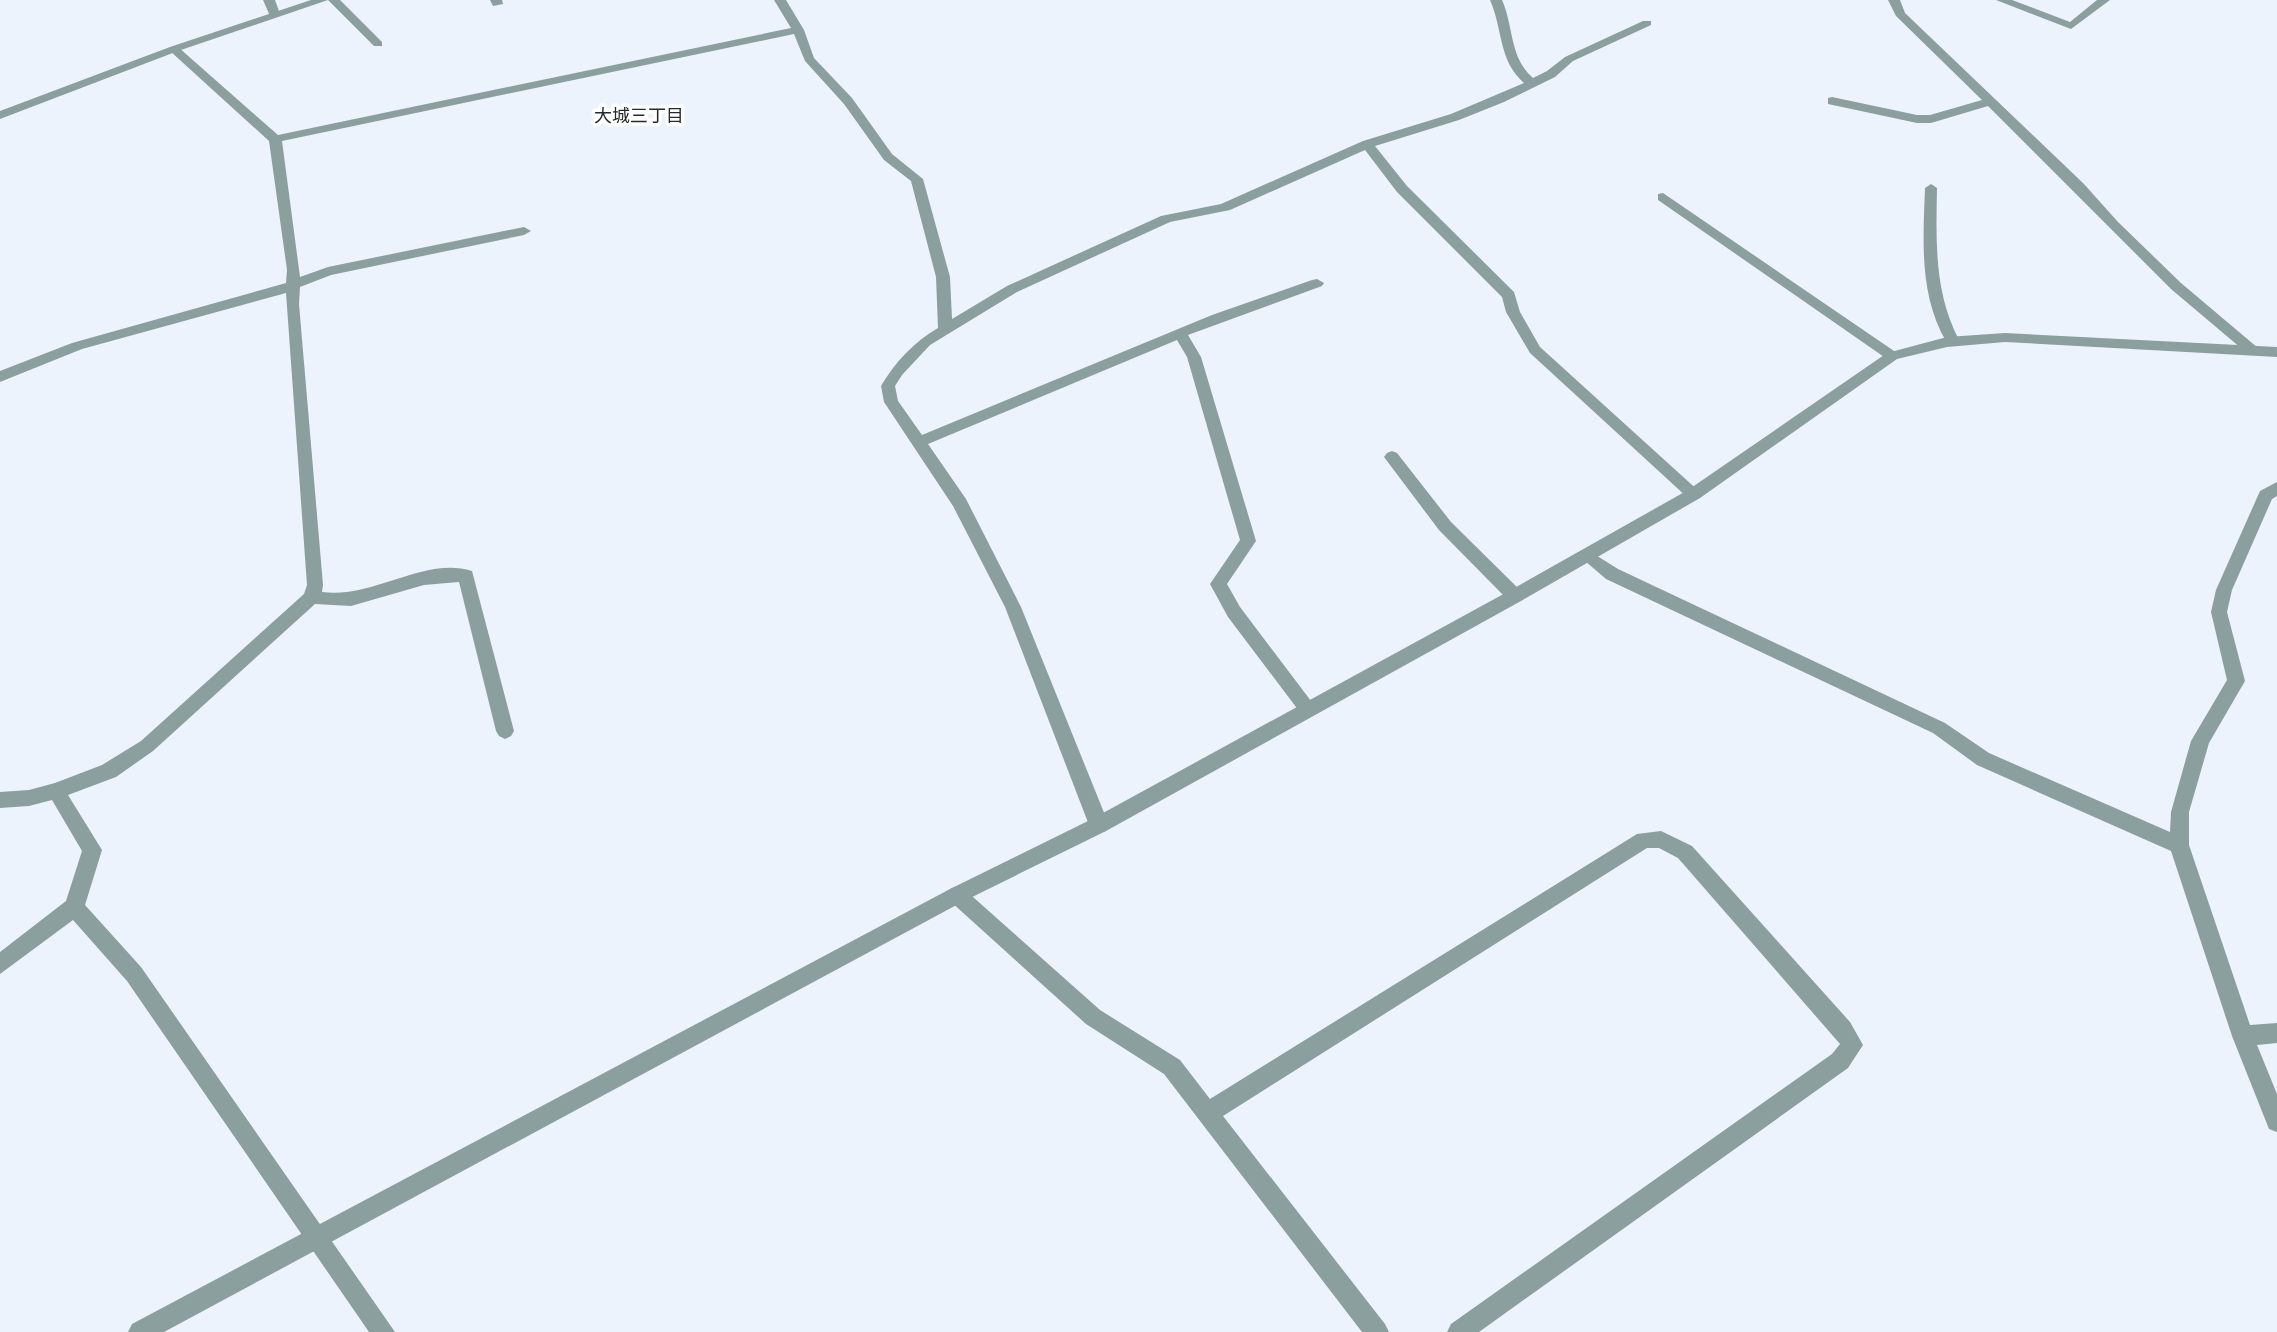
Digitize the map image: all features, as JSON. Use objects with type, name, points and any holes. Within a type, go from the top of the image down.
[{"type":"street","points":[[269,0],[274,14]]},
{"type":"street","points":[[0,114],[174,49],[322,0]]},
{"type":"street","points":[[334,0],[378,44]]},
{"type":"street","points":[[780,0],[798,30],[809,59],[848,101],[888,158],[917,179],[943,277],[945,330]]},
{"type":"street","points":[[1496,0],[1502,12],[1509,60],[1516,71],[1532,84]]},
{"type":"street","points":[[1894,0],[1900,13],[2167,277],[2253,351]]},
{"type":"street","points":[[2002,0],[2071,26],[2104,0]]},
{"type":"street","points":[[1099,825],[1013,607],[960,503],[891,402],[888,386],[896,372],[925,342],[1012,289],[1166,219],[1225,207],[1367,145],[1455,117],[1532,84],[1551,74],[1569,59],[1647,23]]},
{"type":"street","points":[[275,139],[798,30]]},
{"type":"street","points":[[0,800],[29,798],[56,791],[109,771],[147,746],[312,597],[315,584],[292,304],[294,270],[275,139],[174,49]]},
{"type":"street","points":[[1832,101],[1917,119],[1931,119],[1990,101]]},
{"type":"street","points":[[1367,145],[1402,189],[1509,295],[1513,312],[1535,350],[1693,494]]},
{"type":"street","points":[[1931,188],[1930,262],[1935,300],[1941,322],[1952,340]]},
{"type":"street","points":[[1663,197],[1892,356]]},
{"type":"street","points":[[0,377],[77,346],[273,293],[340,268],[524,231]]},
{"type":"street","points":[[919,442],[1180,334],[1317,283]]},
{"type":"street","points":[[1180,334],[1194,357],[1248,541],[1218,584],[1234,612],[1308,710]]},
{"type":"street","points":[[140,1332],[957,895],[1099,825],[1515,596],[1693,494],[1892,356],[1916,347],[1952,340],[2047,337],[2277,352]]},
{"type":"street","points":[[1392,457],[1445,526],[1515,596]]},
{"type":"street","points":[[2277,488],[2266,495],[2224,590],[2219,612],[2236,681],[2200,741],[2180,812],[2179,845],[2244,1036],[2277,1121]]},
{"type":"street","points":[[1586,555],[1612,574],[1939,728],[1983,759],[2179,845]]},
{"type":"street","points":[[312,597],[354,600],[426,576],[466,576],[505,731]]},
{"type":"street","points":[[0,964],[74,907],[92,850],[56,791]]},
{"type":"street","points":[[1208,1113],[1644,840],[1661,839],[1685,852],[1843,1029],[1852,1045],[1840,1061],[1459,1332]]},
{"type":"street","points":[[957,895],[1093,1017],[1172,1067],[1377,1332]]},
{"type":"street","points":[[74,907],[134,974],[383,1332]]},
{"type":"street","points":[[2244,1036],[2277,1033]]},
{"type":"district","name":"大城三丁目","points":[[639,116]]}]
